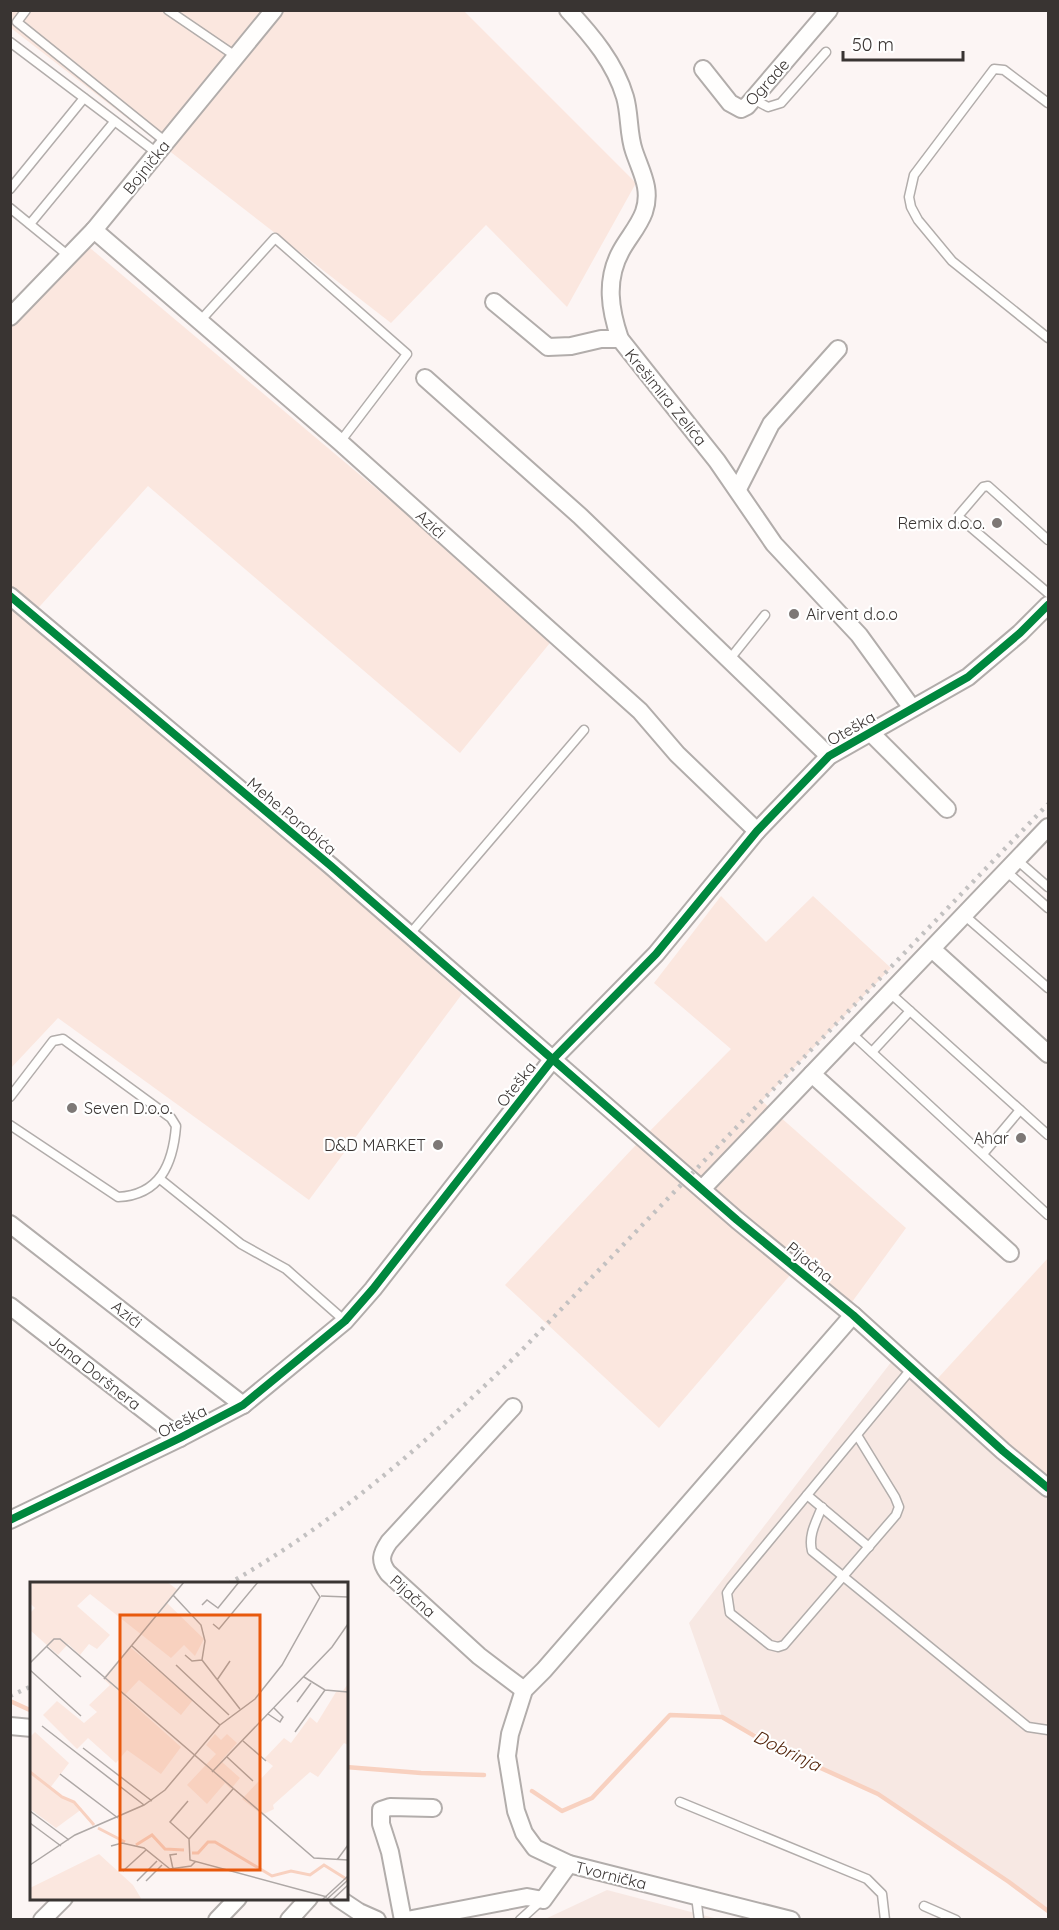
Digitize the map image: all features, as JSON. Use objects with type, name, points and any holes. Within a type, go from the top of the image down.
[{"type":"street","name":"Bojnička","points":[[10,317],[94,230],[274,10]]},
{"type":"street","name":"Krešimira Zelića","points":[[568,10],[600,46],[616,73],[625,98],[633,150],[646,183],[644,212],[621,252],[610,282],[613,320],[620,339],[717,461],[774,544],[859,634],[912,708]]},
{"type":"street","name":"Ograde","points":[[703,69],[735,107],[741,109],[753,99],[829,10]]},
{"type":"street","name":"Azići","points":[[94,230],[340,442],[640,711],[677,754],[756,831]]},
{"type":"street","points":[[494,302],[548,346],[571,346],[601,339],[620,339]]},
{"type":"street","points":[[738,489],[771,424],[837,349]]},
{"type":"street","points":[[425,378],[580,516],[829,756]]},
{"type":"street","name":"Mehe Porobića","points":[[10,596],[331,866],[552,1060]]},
{"type":"street","name":"Oteška","points":[[10,1520],[243,1405],[345,1321],[367,1297],[552,1060],[656,954],[756,831],[829,756],[968,677],[1020,633],[1048,605]]},
{"type":"street","points":[[870,732],[947,809]]},
{"type":"street","points":[[702,1189],[1048,827]]},
{"type":"street","points":[[932,949],[1048,1054]]},
{"type":"street","name":"Pijačna","points":[[552,1060],[853,1315],[1003,1451],[1048,1488]]},
{"type":"street","points":[[812,1074],[1010,1253]]},
{"type":"street","name":"Azići","points":[[10,1224],[243,1405]]},
{"type":"street","name":"Jana Doršnera","points":[[10,1306],[180,1438]]},
{"type":"street","points":[[569,1864],[535,1848],[524,1833],[516,1811],[507,1756],[510,1734],[524,1690],[544,1670],[853,1315]]},
{"type":"street","name":"Pijačna","points":[[513,1407],[389,1542],[382,1554],[381,1564],[479,1656],[524,1690]]},
{"type":"street","points":[[10,1726],[30,1728]]},
{"type":"street","points":[[433,1808],[390,1807],[381,1810],[381,1824],[390,1852],[405,1920],[527,1898],[543,1900]]},
{"type":"street","name":"Tvornička","points":[[543,1900],[569,1864],[791,1920]]},
{"type":"street","points":[[42,1920],[63,1900]]},
{"type":"street","points":[[217,1920],[237,1900]]},
{"type":"street","points":[[289,1920],[308,1900]]},
{"type":"street","points":[[340,1900],[377,1920]]},
{"type":"lane","points":[[26,10],[14,20],[162,148]]},
{"type":"lane","points":[[168,10],[237,57]]},
{"type":"lane","points":[[10,42],[114,122],[162,148]]},
{"type":"lane","points":[[753,99],[768,107],[782,104],[826,52]]},
{"type":"lane","points":[[1048,103],[1004,70],[994,69],[914,175],[909,197],[918,220],[952,261],[1048,338]]},
{"type":"lane","points":[[10,189],[84,98]]},
{"type":"lane","points":[[30,224],[114,122]]},
{"type":"lane","points":[[10,208],[70,256]]},
{"type":"lane","points":[[200,321],[275,238],[407,354],[340,442]]},
{"type":"lane","points":[[1048,540],[988,486],[983,487],[959,515],[1048,593]]},
{"type":"lane","points":[[728,660],[765,615]]},
{"type":"lane","points":[[409,935],[584,730]]},
{"type":"lane","points":[[1012,865],[1048,887]]},
{"type":"lane","points":[[1012,865],[1048,908]]},
{"type":"lane","points":[[964,915],[1048,988]]},
{"type":"lane","points":[[890,993],[1048,1135]]},
{"type":"lane","points":[[872,1052],[910,1011]]},
{"type":"lane","points":[[851,1033],[1048,1215]]},
{"type":"lane","points":[[10,1097],[53,1041],[63,1038],[171,1118],[176,1126],[176,1134],[170,1161],[160,1179],[149,1188],[128,1197],[118,1197],[10,1125]]},
{"type":"lane","points":[[983,1154],[1020,1110]]},
{"type":"lane","points":[[160,1179],[241,1244],[286,1269],[345,1321]]},
{"type":"lane","points":[[857,1435],[895,1497],[899,1507],[896,1515],[784,1645],[778,1647],[770,1645],[730,1613],[727,1593],[912,1368]]},
{"type":"lane","points":[[807,1495],[869,1547]]},
{"type":"lane","points":[[822,1507],[811,1532],[812,1551],[1028,1727],[1048,1730]]},
{"type":"lane","points":[[680,1802],[867,1879],[882,1894],[885,1920]]},
{"type":"lane","points":[[696,1896],[699,1920]]},
{"type":"lane","name":"Tvornička","points":[[520,1920],[543,1900]]},
{"type":"lane","points":[[924,1906],[956,1920]]},
{"type":"shaded area","points":[[10,11],[464,11],[636,183],[567,307],[486,225],[391,323],[11,28]]},
{"type":"shaded area","points":[[77,237],[554,638],[460,753],[148,486],[32,615],[462,994],[309,1200],[58,1018],[11,1068],[11,317]]},
{"type":"shaded area","points":[[721,896],[766,942],[813,896],[891,968],[762,1101],[906,1228],[844,1313],[797,1267],[659,1428],[505,1285],[633,1148],[731,1049],[654,983]]},
{"type":"shaded area","points":[[1048,1258],[1048,1486],[928,1389]]},
{"type":"shaded area","points":[[892,1361],[1048,1486],[1048,1911],[878,1794],[722,1717],[689,1623]]},
{"type":"shaded area","points":[[607,1890],[718,1919],[543,1920]]},
{"type":"waterway","name":"Dobrinja","points":[[10,1701],[30,1710]]},
{"type":"waterway","name":"Dobrinja","points":[[532,1791],[562,1811],[592,1798],[670,1715],[722,1717],[770,1745],[878,1794],[1048,1911]]},
{"type":"waterway","name":"Dobrinja","points":[[348,1767],[484,1775]]},
{"type":"railway","points":[[231,1582],[308,1533],[345,1506],[417,1448],[486,1385],[1048,804]]},
{"type":"railway","points":[[10,1696],[30,1687]]},
{"type":"cycle path","points":[[10,596],[331,866],[737,1220],[853,1315],[1003,1451],[1048,1488]]},
{"type":"cycle path","points":[[10,1520],[243,1405],[345,1321],[373,1289],[552,1060],[656,954],[757,831],[829,756],[968,677],[1020,633],[1048,605]]},
{"type":"place","name":"Remix d.o.o.","points":[[997,523]]},
{"type":"place","name":"Airvent d.o.o","points":[[794,614]]},
{"type":"place","name":"Seven D.o.o.","points":[[72,1108]]},
{"type":"place","name":"Ahar","points":[[1021,1138]]},
{"type":"place","name":"D&D MARKET","points":[[438,1145]]}]
